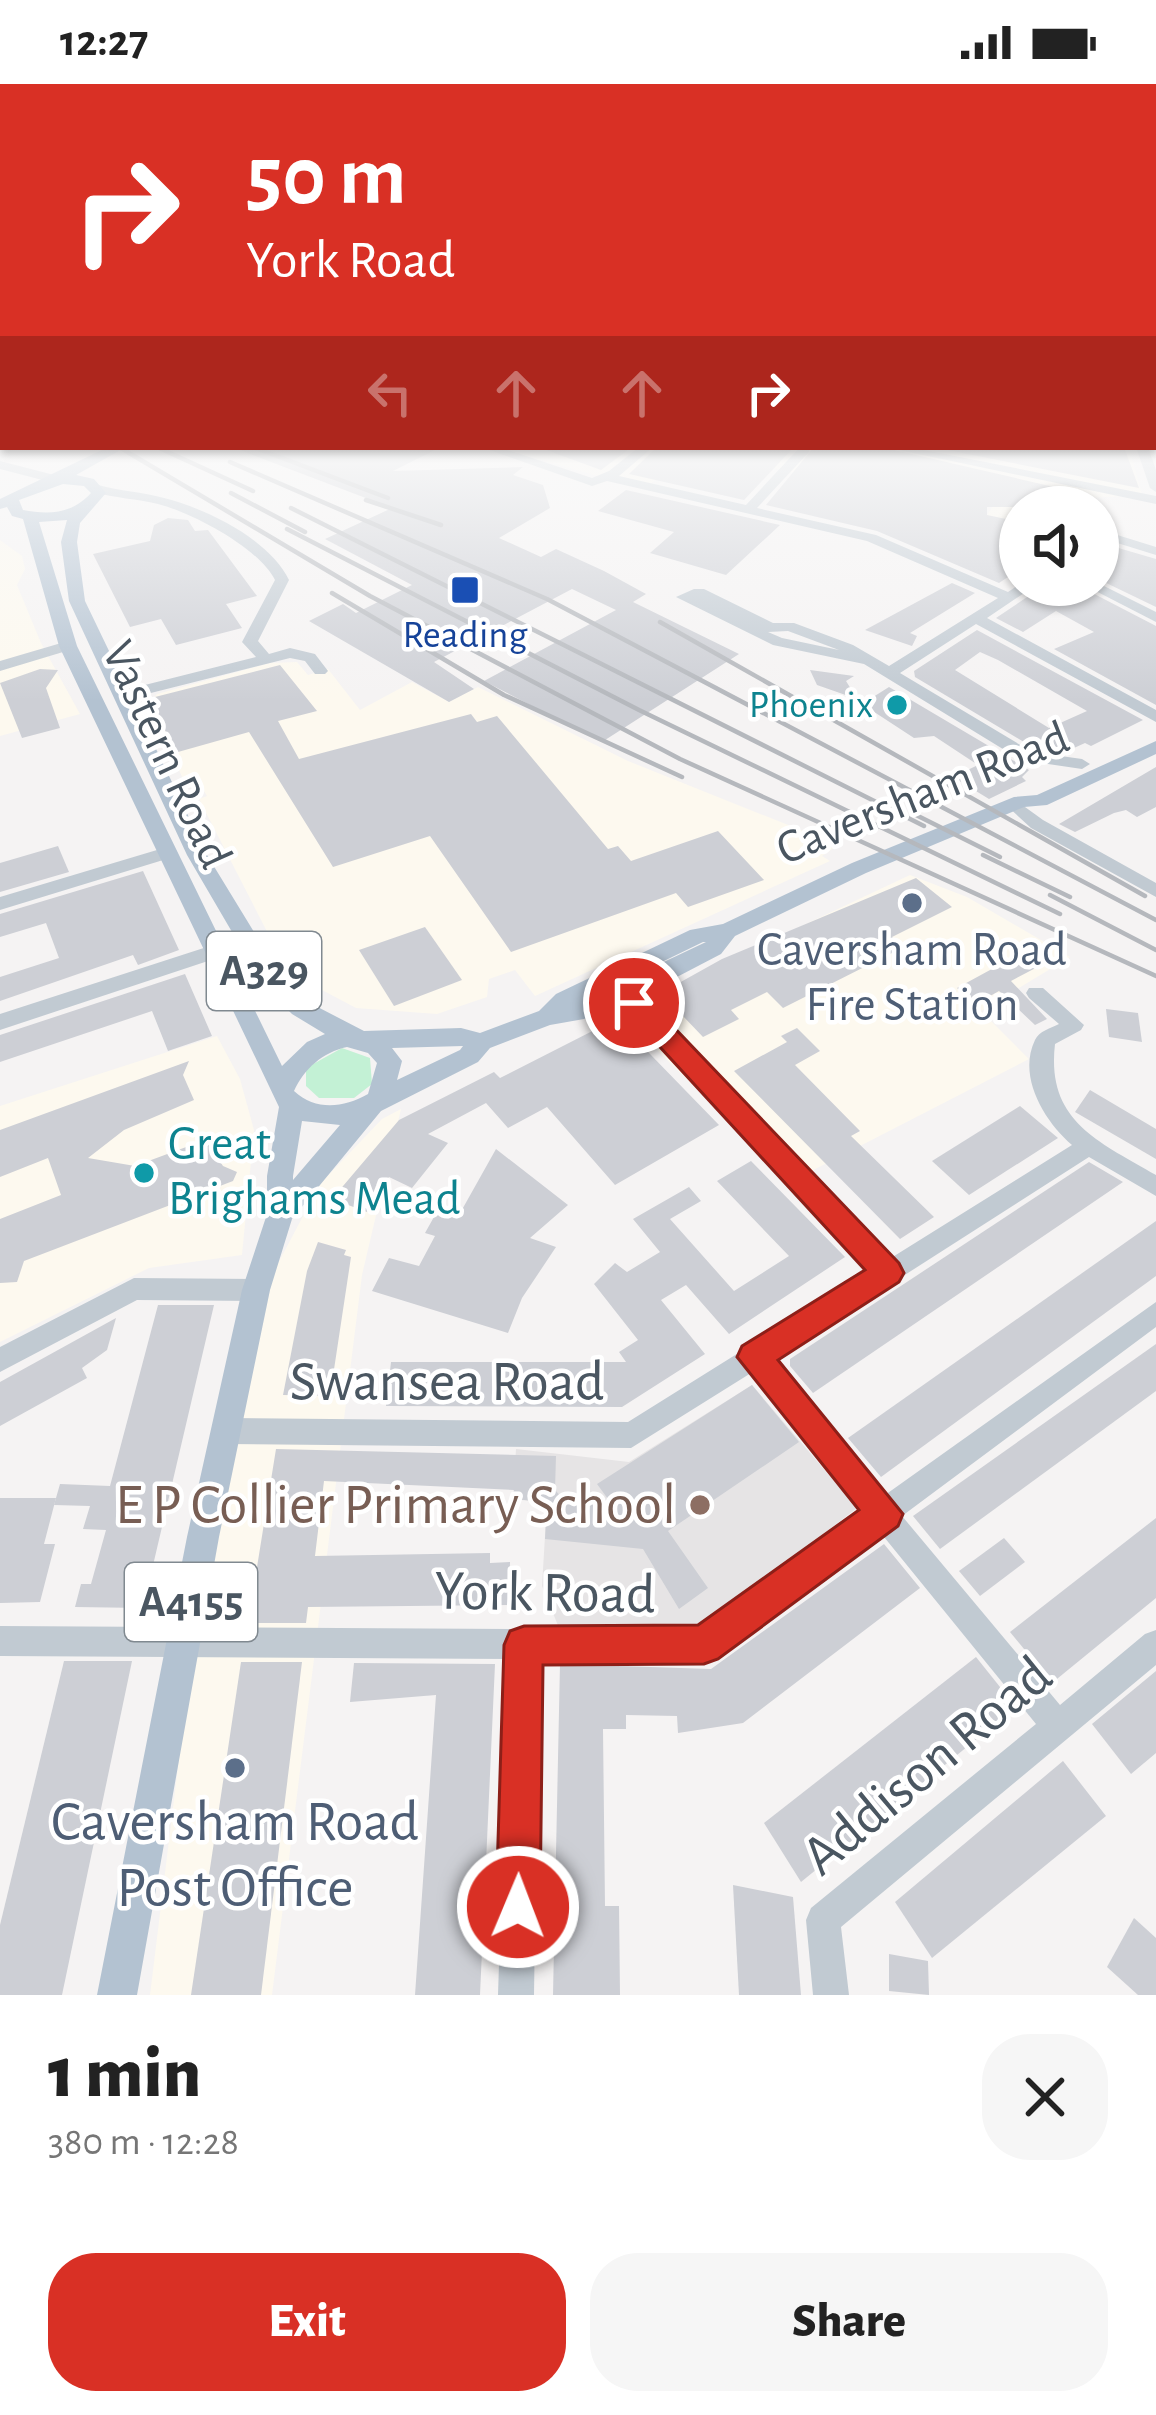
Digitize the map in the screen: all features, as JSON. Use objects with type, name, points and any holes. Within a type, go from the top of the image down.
[{"type":"main road","name":"Vastern Road","points":[[31,523],[43,542],[48,587],[68,646],[213,952],[288,1097]]},
{"type":"main road","name":"Vastern Road","points":[[74,523],[72,580],[90,633],[197,855],[253,954],[284,994],[356,1039]]},
{"type":"main road","name":"Caversham Road","points":[[1041,785],[1156,730]]},
{"type":"main road","name":"Caversham Road","points":[[547,1017],[564,1000],[698,935],[727,931],[1018,803],[1040,801],[1156,747]]},
{"type":"main road","name":"A329","points":[[1018,803],[1041,785]]},
{"type":"main road","name":"Caversham Road","points":[[280,1214],[375,1103],[469,1056],[481,1042],[547,1017],[576,1013],[623,992],[712,948],[727,931]]},
{"type":"main road","name":"Caversham Road","points":[[356,1039],[461,1037],[481,1042]]},
{"type":"main road","points":[[356,1039],[389,1061],[389,1077],[375,1103],[336,1115],[288,1097],[291,1069],[312,1049],[356,1039]]},
{"type":"main road","name":"Caversham Road","points":[[117,1995],[226,1431],[256,1290],[280,1214],[288,1097]]},
{"type":"street","points":[[210,523],[277,567],[282,580],[250,642],[266,658]]},
{"type":"street","points":[[806,523],[890,544],[999,593]]},
{"type":"street","points":[[1119,539],[1156,551]]},
{"type":"street","points":[[770,633],[701,593],[683,597],[770,633],[866,660],[1027,756],[1082,764]]},
{"type":"street","points":[[1119,599],[1156,618]]},
{"type":"street","points":[[890,672],[999,604]]},
{"type":"street","points":[[976,618],[1156,718]]},
{"type":"street","points":[[0,666],[68,646]]},
{"type":"street","points":[[123,695],[266,658],[306,655],[320,671]]},
{"type":"street","points":[[1027,756],[1041,785]]},
{"type":"street","points":[[1018,803],[1037,824],[1156,891]]},
{"type":"street","points":[[0,904],[167,853]]},
{"type":"street","points":[[0,1022],[213,952]]},
{"type":"street","points":[[623,992],[888,1273]]},
{"type":"street","points":[[1036,993],[1074,1024],[1045,1040],[1041,1061],[1048,1107],[1089,1145],[1156,1186]]},
{"type":"street","name":"Swansea Road","points":[[226,1431],[631,1435],[1089,1145]]},
{"type":"street","points":[[0,1360],[134,1289],[256,1290]]},
{"type":"street","name":"York Road","points":[[0,1641],[704,1645],[1156,1312]]},
{"type":"street","points":[[754,1357],[1058,1727]]},
{"type":"street","points":[[516,1995],[524,1645]]},
{"type":"street","name":"Addison Road","points":[[831,1995],[823,1920],[1156,1645]]},
{"type":"shaded area","points":[[0,540],[22,556],[25,569],[17,585],[41,643],[80,714],[0,736]]},
{"type":"shaded area","points":[[297,662],[308,675],[328,669],[360,710],[412,682],[449,702],[478,687],[628,761],[838,845],[822,856],[830,861],[535,996],[515,970],[489,979],[487,997],[437,1014],[356,1008],[305,981],[277,951],[199,799],[207,796],[196,778],[184,781],[149,704],[157,694],[270,663]]},
{"type":"shaded area","points":[[910,875],[967,897],[1070,957],[981,1011],[1029,1059],[790,1182],[619,1012]]},
{"type":"shaded area","points":[[217,1036],[240,1079],[254,1130],[242,1255],[149,1268],[0,1342],[0,1106]]},
{"type":"shaded area","points":[[401,1109],[362,1275],[272,1995],[150,1995],[192,1653],[274,1271],[320,1184],[382,1119]]},
{"type":"shaded area","name":"E P Collier Primary School","points":[[752,1385],[857,1508],[698,1631],[559,1628],[542,1586],[547,1503],[513,1499],[516,1449],[629,1462]]},
{"type":"green space","points":[[342,1048],[370,1058],[372,1084],[354,1098],[319,1098],[306,1086],[306,1068]]},
{"type":"building","points":[[190,523],[195,531],[208,530],[257,596],[226,604],[242,628],[176,645],[161,619],[130,627],[93,554],[150,541],[154,525]]},
{"type":"building","points":[[359,523],[524,523],[499,538],[541,557],[556,549],[604,571],[646,594],[633,602],[739,654],[602,742],[484,681],[616,610],[572,589],[434,662],[474,689],[449,702],[309,621],[343,604],[356,613],[412,585],[325,539]]},
{"type":"building","points":[[642,523],[780,525],[726,575],[650,553],[674,532]]},
{"type":"building","points":[[844,523],[999,523],[999,583],[877,531]]},
{"type":"building","points":[[1119,548],[1156,559],[1156,607],[1119,589]]},
{"type":"building","points":[[952,583],[975,593],[910,633],[917,636],[912,646],[865,630]]},
{"type":"building","points":[[1014,606],[1117,606],[1156,626],[1156,705],[1054,649],[1094,632],[1056,611],[1023,632],[996,618]]},
{"type":"building","points":[[977,630],[1143,720],[1091,746],[1085,743],[1065,752],[1034,748],[915,677],[914,671]],"holes":[[[980,652],[1087,711],[1049,728],[955,670]]]},
{"type":"building","points":[[280,665],[317,711],[278,721],[299,759],[471,714],[477,722],[497,716],[608,849],[618,846],[631,861],[718,831],[764,880],[688,907],[676,893],[511,952],[430,836],[333,867],[249,732],[178,752],[149,704],[155,697]]},
{"type":"building","points":[[40,669],[58,670],[46,688],[60,728],[22,738],[0,683]]},
{"type":"building","points":[[810,670],[854,676],[846,681],[857,699],[817,685]]},
{"type":"building","points":[[889,687],[1029,770],[1022,777],[1026,781],[989,799],[953,777],[978,765],[934,736],[914,738],[862,704]]},
{"type":"building","points":[[1156,767],[1156,807],[1137,817],[1126,810],[1114,813],[1075,832],[1059,824]]},
{"type":"building","points":[[58,846],[69,872],[0,892],[0,863]]},
{"type":"building","points":[[143,871],[179,950],[138,965],[133,955],[0,1001],[0,977],[59,958],[46,923],[0,937],[0,914]]},
{"type":"building","points":[[916,878],[952,907],[892,937],[904,947],[783,1008],[767,992],[731,1010],[739,1019],[703,1037],[661,993],[722,959]]},
{"type":"building","points":[[425,927],[462,980],[394,1006],[359,950]]},
{"type":"building","points":[[1032,947],[1049,961],[1011,981],[1047,1019],[1035,1025],[999,991],[976,1004],[957,988]]},
{"type":"building","points":[[185,974],[212,1036],[168,1051],[152,1011],[0,1062],[0,1035]]},
{"type":"building","points":[[1106,1009],[1138,1013],[1142,1042],[1109,1037]]},
{"type":"building","points":[[616,1019],[719,1125],[615,1185],[547,1107],[508,1128],[486,1103],[428,1134],[448,1143],[412,1188],[389,1177],[367,1212],[332,1199],[399,1120],[494,1072],[500,1078]]},
{"type":"building","points":[[797,1028],[820,1051],[795,1065],[860,1131],[851,1136],[934,1217],[900,1239],[734,1071],[787,1042],[781,1036]]},
{"type":"building","name":"Great Brighams Mead","points":[[189,1061],[183,1075],[194,1100],[124,1130],[88,1158],[135,1166],[205,1140],[223,1166],[237,1172],[233,1181],[24,1261],[17,1282],[0,1283],[0,1219],[61,1195],[48,1158],[0,1177],[0,1130]]},
{"type":"building","points":[[1090,1090],[1156,1129],[1156,1159],[1075,1112]]},
{"type":"building","points":[[1020,1106],[1058,1138],[969,1195],[932,1161]]},
{"type":"building","points":[[496,1149],[568,1205],[530,1238],[556,1247],[522,1298],[508,1333],[372,1291],[389,1258],[419,1266],[435,1236],[425,1233],[439,1208],[459,1215]]},
{"type":"building","points":[[751,1161],[845,1257],[729,1334],[686,1285],[661,1300],[705,1354],[622,1407],[386,1406],[391,1362],[626,1362],[619,1352],[638,1340],[594,1284],[615,1263],[627,1272],[660,1252],[633,1219],[689,1187],[701,1201],[670,1219],[734,1291],[789,1256],[717,1181]]},
{"type":"building","points":[[1089,1162],[1123,1182],[813,1393],[790,1366],[790,1359]]},
{"type":"building","points":[[1156,1221],[1156,1276],[881,1477],[848,1438]]},
{"type":"building","points":[[318,1242],[346,1250],[344,1255],[351,1257],[330,1396],[283,1395],[307,1271]]},
{"type":"building","points":[[158,1305],[214,1305],[143,1608],[75,1607],[81,1584],[91,1584],[106,1530],[83,1529],[90,1506],[54,1505],[60,1484],[110,1486]]},
{"type":"building","points":[[116,1318],[107,1350],[82,1368],[87,1378],[0,1426],[0,1382]]},
{"type":"building","points":[[1156,1344],[1156,1391],[940,1549],[913,1516]]},
{"type":"building","points":[[752,1385],[799,1442],[668,1531],[708,1588],[679,1609],[643,1549],[545,1539],[547,1502],[513,1499],[514,1490],[324,1481],[315,1556],[490,1553],[490,1563],[510,1562],[509,1605],[308,1607],[306,1623],[248,1623],[276,1449],[556,1456],[555,1490],[567,1503],[608,1499],[597,1484]]},
{"type":"building","points":[[0,1498],[56,1498],[44,1544],[55,1544],[40,1602],[0,1603]]},
{"type":"building","points":[[1156,1518],[1156,1598],[1052,1683],[1010,1632]]},
{"type":"building","points":[[1004,1538],[1025,1562],[980,1596],[959,1571]]},
{"type":"building","points":[[884,1544],[920,1588],[743,1723],[678,1733],[677,1716],[626,1715],[626,1729],[603,1729],[605,1906],[619,1906],[620,1995],[553,1995],[560,1664],[711,1669]]},
{"type":"building","points":[[976,1657],[1016,1707],[801,1882],[764,1823]]},
{"type":"building","points":[[64,1661],[132,1661],[62,1995],[0,1995],[0,1925]]},
{"type":"building","points":[[241,1662],[302,1662],[261,1995],[191,1995]]},
{"type":"building","points":[[354,1663],[495,1664],[480,1995],[415,1995],[436,1695],[350,1702]]},
{"type":"building","points":[[1156,1671],[1156,1753],[1131,1774],[1092,1724]]},
{"type":"building","points":[[1063,1761],[1106,1816],[932,1958],[895,1902]]},
{"type":"building","points":[[733,1885],[793,1897],[801,1995],[739,1995]]},
{"type":"building","points":[[1134,1918],[1156,1938],[1156,1995],[1138,1995],[1107,1967]]},
{"type":"building","points":[[889,1954],[928,1961],[929,1995],[889,1991]]},
{"type":"railway","points":[[247,523],[370,596],[680,759],[1156,976]]},
{"type":"railway","points":[[288,523],[305,532]]},
{"type":"railway","points":[[321,523],[924,826]]},
{"type":"railway","points":[[372,523],[547,599],[1156,920]]},
{"type":"railway","points":[[436,523],[441,525]]},
{"type":"railway","points":[[287,529],[639,710],[1060,914]]},
{"type":"railway","points":[[332,593],[504,695],[682,777]]},
{"type":"railway","points":[[660,622],[1145,896]]},
{"type":"railway","points":[[914,814],[1000,857]]},
{"type":"railway","points":[[983,855],[1070,897]]},
{"type":"railway","points":[[1050,895],[1156,950]]},
{"type":"place","name":"Reading","points":[[465,590]]},
{"type":"place","name":"Phoenix","points":[[897,705]]},
{"type":"place","name":"Caversham Road Fire Station","points":[[912,903]]},
{"type":"place","name":"Great Brighams Mead","points":[[144,1173]]},
{"type":"place","name":"E P Collier Primary School","points":[[700,1505]]},
{"type":"place","name":"Caversham Road Post Office","points":[[235,1768]]},
{"type":"route","points":[[518,1907],[524,1645],[704,1645],[885,1514],[754,1357],[888,1273],[634,1003]]}]
